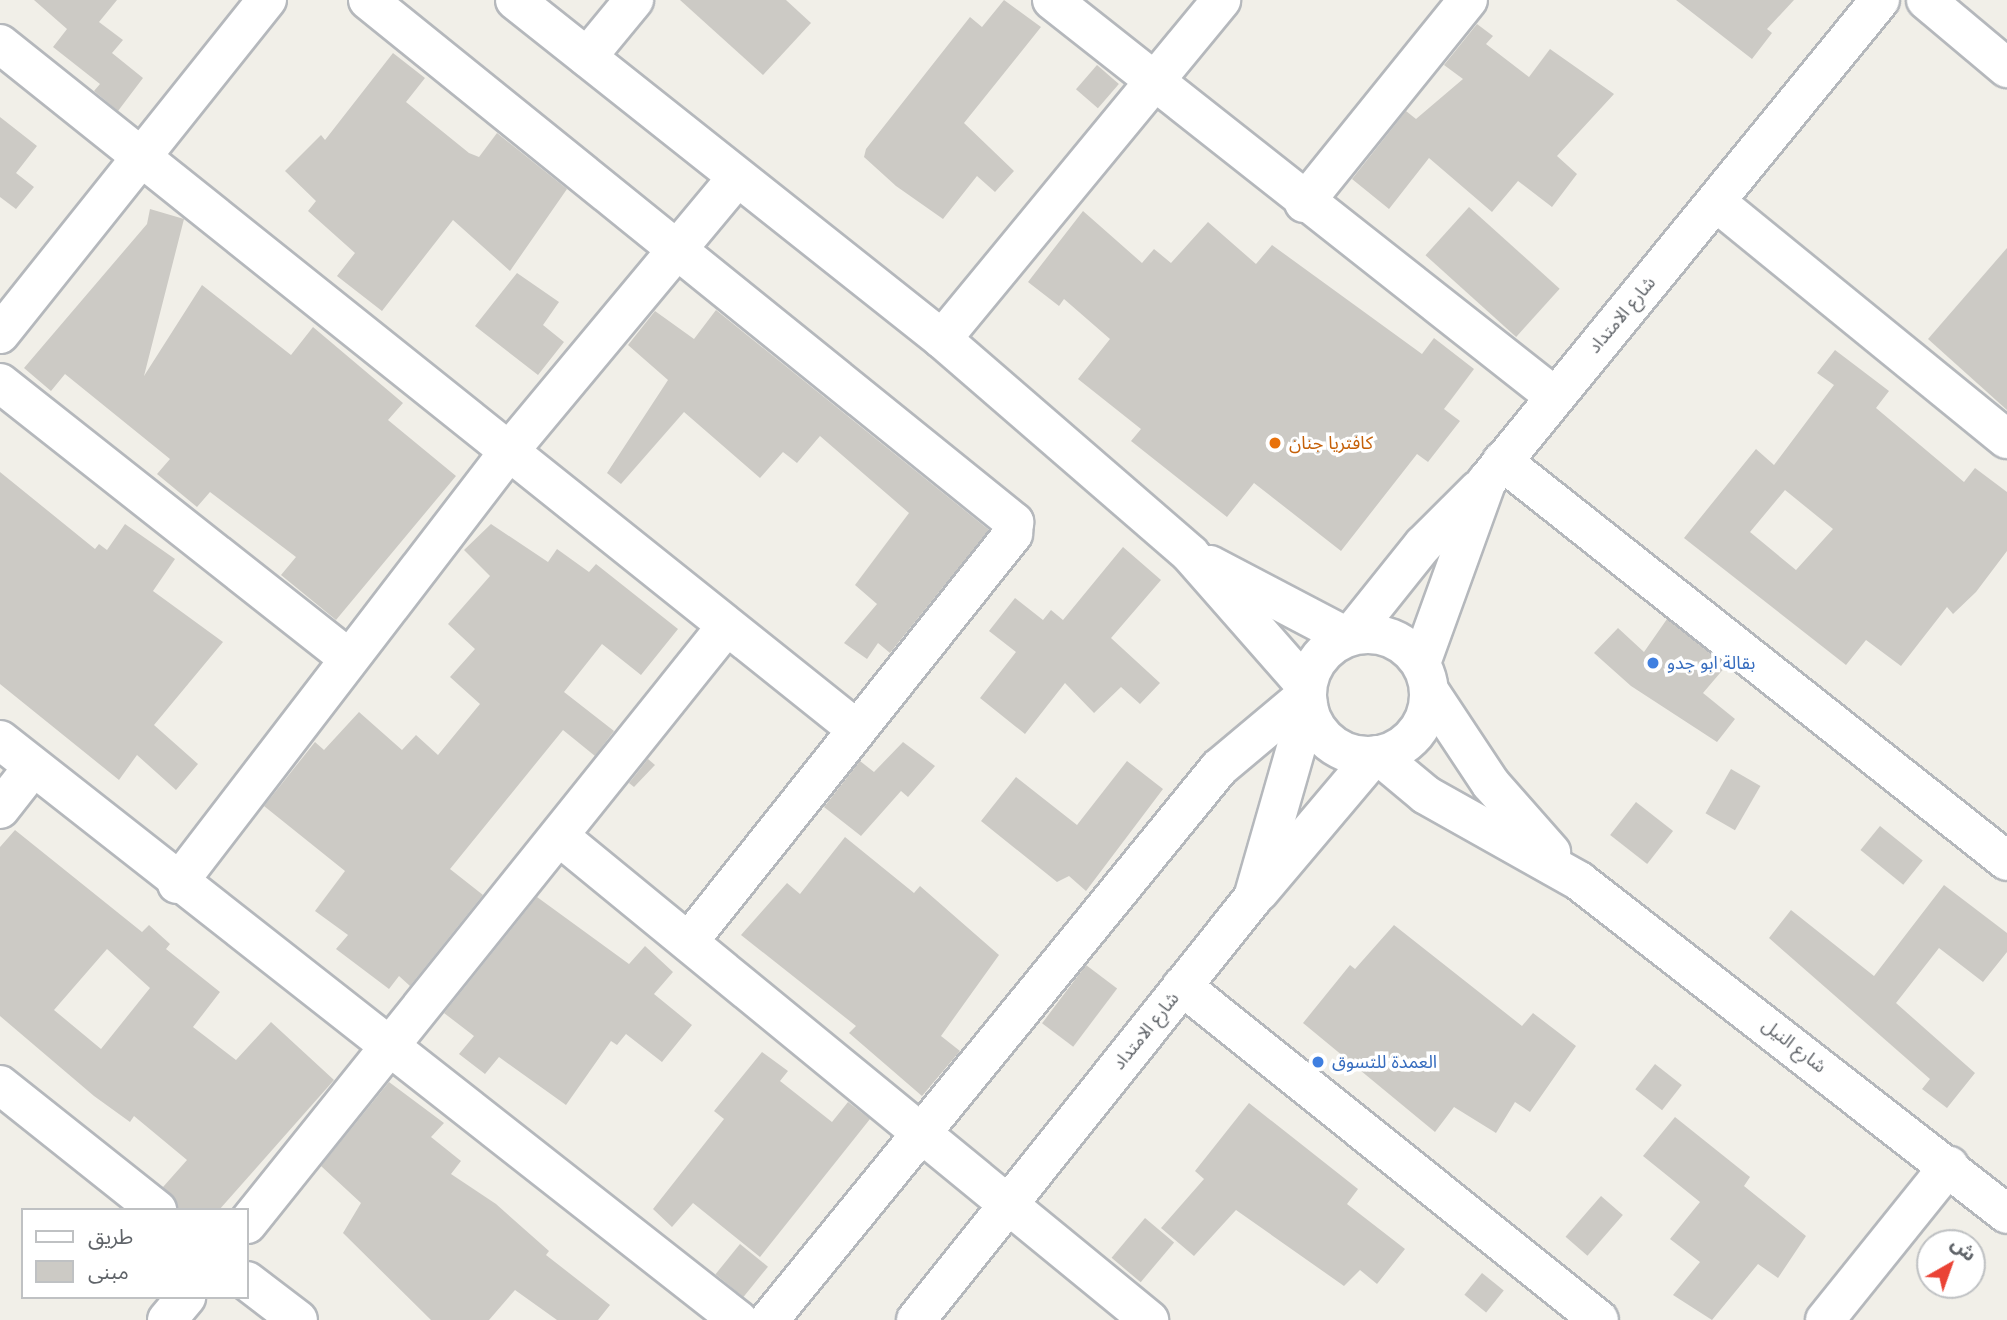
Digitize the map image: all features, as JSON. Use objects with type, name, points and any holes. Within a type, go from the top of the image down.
[{"type":"street","points":[[0,334],[267,0]]},
{"type":"street","points":[[368,0],[1014,522],[1013,534],[855,728],[689,941]]},
{"type":"street","points":[[515,0],[942,339],[1190,554],[1307,696],[1324,738],[1356,755],[1376,756]]},
{"type":"street","points":[[587,57],[634,0]]},
{"type":"street","points":[[1052,0],[1304,203],[1555,396]]},
{"type":"street","points":[[942,339],[1221,0]]},
{"type":"street","points":[[1304,203],[1467,0]]},
{"type":"street","name":"شارع الامتداد","points":[[1426,677],[1495,471],[1880,0]]},
{"type":"street","points":[[1926,0],[2007,68]]},
{"type":"street","points":[[0,44],[510,450],[725,628],[855,728]]},
{"type":"street","points":[[177,884],[510,450],[737,178]]},
{"type":"street","points":[[1716,202],[2007,439]]},
{"type":"street","points":[[0,383],[348,658]]},
{"type":"street","points":[[769,1320],[919,1130],[1219,768],[1307,696],[1327,648],[1348,636],[1423,545],[1495,471],[2007,861]]},
{"type":"street","points":[[1190,554],[1348,636],[1377,633],[1402,643],[1426,677],[1428,710],[1410,740],[1376,756],[1252,898]]},
{"type":"street","points":[[248,1223],[725,628]]},
{"type":"street","name":"شارع النيل","points":[[1426,677],[1491,784],[1579,881]]},
{"type":"street","name":"شارع الامتداد","points":[[916,1320],[1252,898],[1307,696]]},
{"type":"street","points":[[0,740],[177,884],[738,1320]]},
{"type":"street","name":"شارع النيل","points":[[1376,756],[1426,795],[1579,881],[1949,1166],[2007,1214]]},
{"type":"street","points":[[0,808],[33,767]]},
{"type":"street","points":[[560,837],[1149,1320]]},
{"type":"street","points":[[1182,986],[1599,1320]]},
{"type":"street","points":[[0,1084],[155,1208]]},
{"type":"street","points":[[1825,1320],[1949,1166]]},
{"type":"street","points":[[248,1281],[298,1320]]},
{"type":"street","points":[[167,1320],[184,1299]]},
{"type":"building","points":[[34,0],[117,0],[99,22],[123,40],[112,53],[143,78],[118,111],[94,91],[100,84],[53,47],[67,29]]},
{"type":"building","points":[[680,0],[786,0],[811,23],[763,75]]},
{"type":"building","points":[[1004,0],[1041,27],[964,123],[1014,171],[995,192],[977,176],[943,219],[896,186],[864,157],[866,149],[970,17],[982,27]]},
{"type":"building","points":[[1676,0],[1794,0],[1767,29],[1772,33],[1752,59]]},
{"type":"building","points":[[1477,24],[1493,36],[1486,44],[1529,77],[1550,49],[1614,94],[1557,156],[1577,174],[1552,207],[1518,181],[1492,212],[1429,158],[1389,209],[1352,179],[1406,111],[1416,119],[1463,79],[1444,65]]},
{"type":"building","points":[[393,53],[425,78],[406,102],[469,153],[479,157],[497,133],[567,189],[510,271],[453,220],[382,311],[337,276],[355,253],[308,211],[316,201],[285,171],[321,135],[325,140]]},
{"type":"building","points":[[1097,65],[1119,84],[1098,108],[1076,89]]},
{"type":"building","points":[[0,117],[37,146],[16,173],[34,187],[16,209],[0,197]]},
{"type":"building","points":[[1469,207],[1560,289],[1516,337],[1426,255]]},
{"type":"building","points":[[150,209],[184,219],[144,376],[202,285],[291,355],[313,327],[403,403],[388,420],[456,476],[336,620],[281,575],[296,557],[210,492],[197,507],[157,474],[170,459],[65,374],[51,391],[24,368],[147,224]]},
{"type":"building","points":[[1083,211],[1142,263],[1154,249],[1171,263],[1208,222],[1256,264],[1272,245],[1422,354],[1434,338],[1474,369],[1444,409],[1460,421],[1428,462],[1417,454],[1341,551],[1254,483],[1227,517],[1131,441],[1141,429],[1078,379],[1110,339],[1064,299],[1059,306],[1028,282]]},
{"type":"building","points":[[2007,248],[2007,410],[1928,339]]},
{"type":"building","points":[[517,273],[559,302],[543,325],[564,342],[538,375],[475,326]]},
{"type":"building","points":[[716,310],[989,530],[890,653],[878,643],[867,659],[844,643],[877,604],[855,585],[909,513],[820,436],[797,463],[783,452],[760,478],[684,412],[621,484],[607,473],[668,380],[628,345],[655,311],[694,339]]},
{"type":"building","points":[[1835,350],[1889,391],[1876,408],[1964,482],[1975,468],[2007,492],[2007,551],[1976,592],[1953,614],[1947,607],[1901,666],[1866,640],[1846,665],[1684,538],[1756,449],[1774,465],[1834,385],[1817,373]],"holes":[[[1785,490],[1833,529],[1796,570],[1750,532]]]},
{"type":"building","points":[[0,472],[95,549],[99,544],[107,550],[125,524],[175,559],[153,591],[223,642],[154,725],[198,764],[176,790],[137,755],[119,780],[0,684]]},
{"type":"building","points":[[491,524],[548,562],[557,549],[589,572],[596,564],[678,629],[641,675],[602,644],[564,692],[614,731],[595,756],[563,730],[450,869],[483,895],[410,986],[399,976],[389,989],[336,949],[348,935],[315,911],[345,871],[264,806],[315,742],[324,750],[359,712],[402,750],[416,735],[438,755],[480,704],[450,677],[475,649],[448,624],[490,576],[464,550]]},
{"type":"building","points":[[1123,547],[1161,580],[1111,638],[1160,683],[1140,704],[1121,687],[1094,713],[1065,683],[1025,734],[980,698],[1016,652],[989,631],[1015,598],[1043,620],[1051,610],[1063,620]]},
{"type":"building","points":[[1667,619],[1726,666],[1703,693],[1735,719],[1717,742],[1631,686],[1594,653],[1618,628],[1644,652]]},
{"type":"building","points":[[903,742],[935,766],[908,797],[901,791],[861,836],[824,807],[860,761],[874,772]]},
{"type":"building","points":[[648,759],[655,765],[634,787],[629,783]]},
{"type":"building","points":[[1127,761],[1163,789],[1086,891],[1069,876],[1057,882],[981,821],[1016,777],[1077,825]]},
{"type":"building","points":[[1731,769],[1760,786],[1735,830],[1706,813]]},
{"type":"building","points":[[1636,802],[1673,831],[1647,864],[1610,835]]},
{"type":"building","points":[[1880,826],[1923,861],[1903,885],[1860,850]]},
{"type":"building","points":[[15,830],[142,932],[149,925],[170,944],[166,949],[220,992],[193,1027],[236,1060],[271,1022],[334,1080],[221,1208],[177,1208],[163,1187],[187,1160],[134,1116],[130,1122],[94,1096],[0,1016],[0,847]],"holes":[[[107,949],[150,988],[101,1049],[54,1010]]]},
{"type":"building","points":[[845,837],[914,893],[920,886],[999,955],[941,1036],[960,1051],[922,1096],[849,1033],[856,1026],[741,935],[787,883],[800,894]]},
{"type":"building","points":[[1944,885],[2007,933],[2007,952],[1983,982],[1939,948],[1896,1003],[1975,1073],[1947,1108],[1922,1089],[1930,1079],[1769,938],[1791,910],[1874,976]]},
{"type":"building","points":[[537,897],[629,964],[645,946],[673,972],[654,994],[692,1025],[662,1062],[626,1034],[617,1045],[611,1041],[566,1105],[499,1057],[485,1074],[459,1054],[474,1036],[444,1013]]},
{"type":"building","points":[[1394,925],[1522,1026],[1533,1013],[1576,1046],[1530,1112],[1515,1102],[1496,1133],[1454,1107],[1435,1132],[1303,1023],[1350,965],[1355,969]]},
{"type":"building","points":[[1086,965],[1117,988],[1073,1047],[1042,1023]]},
{"type":"building","points":[[762,1052],[788,1071],[780,1081],[832,1122],[848,1102],[870,1119],[760,1257],[693,1203],[672,1227],[653,1209],[724,1119],[714,1111]]},
{"type":"building","points":[[1655,1064],[1682,1085],[1662,1110],[1635,1089]]},
{"type":"building","points":[[389,1082],[444,1123],[431,1137],[461,1161],[451,1174],[496,1204],[549,1251],[546,1255],[610,1305],[598,1320],[557,1320],[515,1290],[489,1320],[431,1320],[343,1233],[361,1203],[321,1166]]},
{"type":"building","points":[[1249,1103],[1358,1189],[1347,1204],[1405,1249],[1377,1284],[1360,1270],[1344,1286],[1236,1210],[1194,1256],[1161,1228],[1204,1179],[1195,1171]]},
{"type":"building","points":[[1675,1117],[1750,1177],[1744,1186],[1806,1236],[1778,1278],[1758,1264],[1712,1320],[1673,1295],[1700,1262],[1670,1239],[1700,1202],[1643,1156]]},
{"type":"building","points":[[1601,1196],[1623,1215],[1587,1256],[1566,1237]]},
{"type":"building","points":[[1145,1218],[1174,1242],[1141,1282],[1112,1258]]},
{"type":"building","points":[[740,1244],[768,1267],[743,1297],[715,1274]]},
{"type":"building","points":[[1482,1273],[1504,1291],[1486,1312],[1464,1295]]},
{"type":"place","name":"كافتريا جنان","points":[[1275,443]]},
{"type":"place","name":"بقالة ابو جدو","points":[[1653,663]]},
{"type":"place","name":"العمدة للتسوق","points":[[1318,1062]]}]
